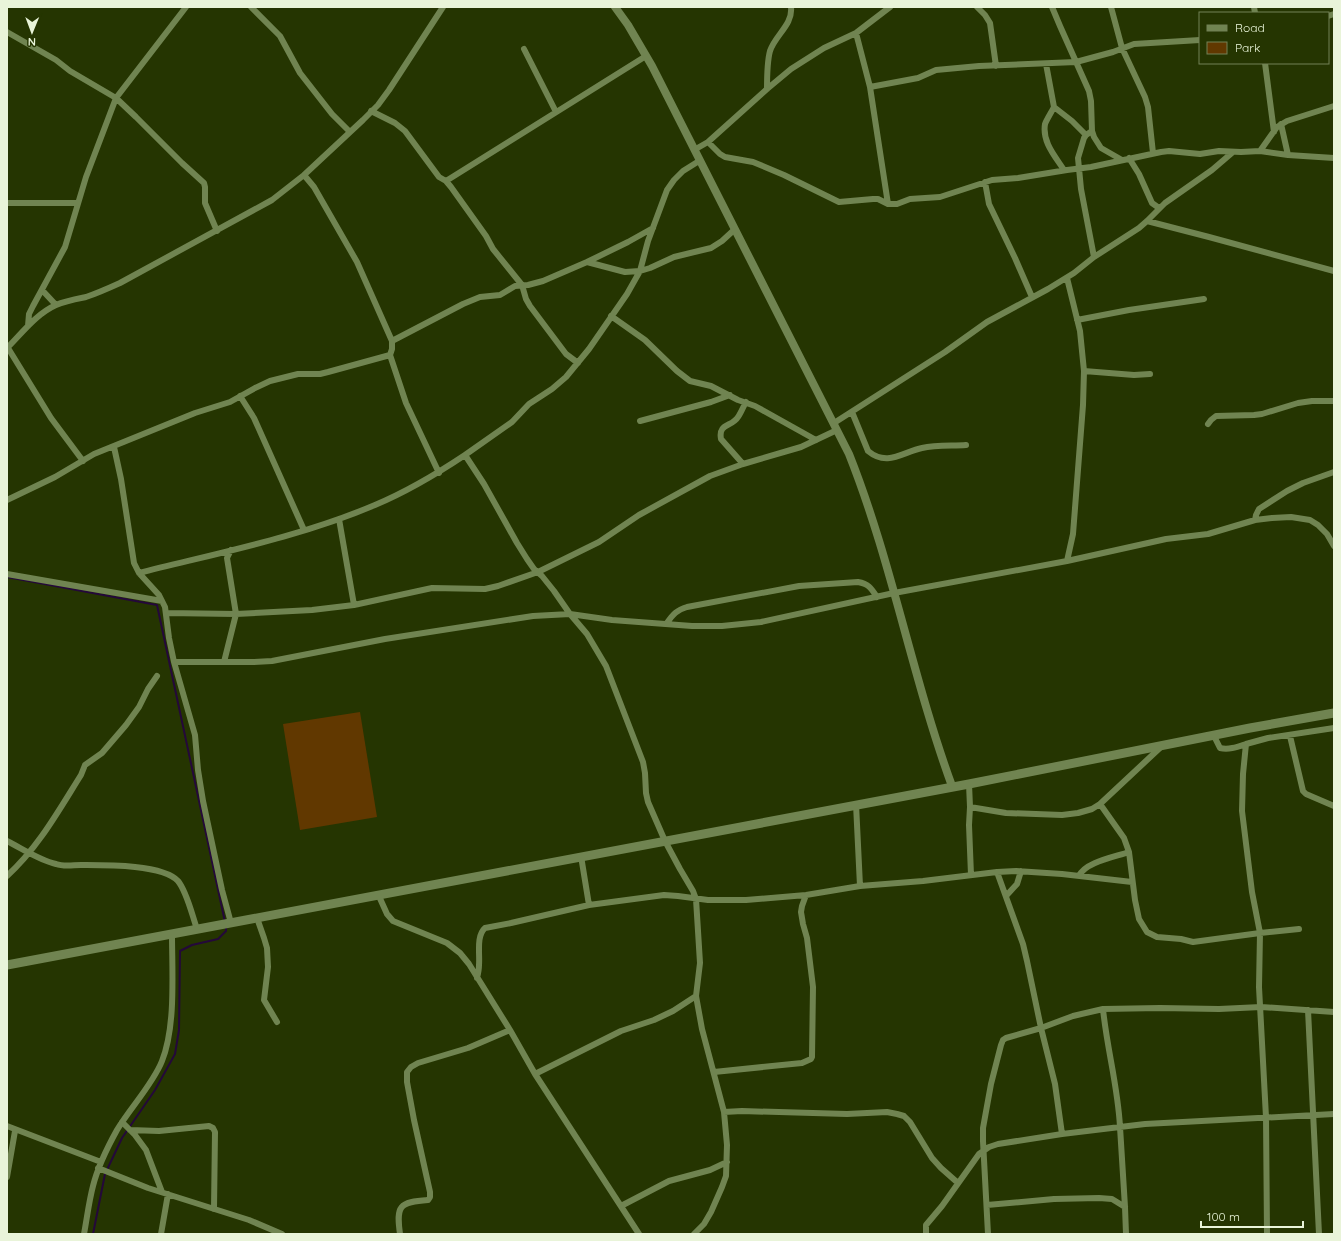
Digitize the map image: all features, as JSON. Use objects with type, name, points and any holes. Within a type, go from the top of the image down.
[{"type":"main road","points":[[7,965],[968,784],[1250,728],[1334,713]]},
{"type":"street","points":[[28,326],[30,314],[36,299],[65,247],[86,177],[116,98],[186,7]]},
{"type":"street","points":[[251,7],[280,36],[300,73],[332,114],[350,132]]},
{"type":"street","points":[[83,461],[51,418],[7,348],[28,326],[56,305],[106,290],[272,200],[304,175],[372,111],[389,90],[442,7]]},
{"type":"street","points":[[615,7],[628,25],[646,56],[849,454],[866,501],[918,681],[952,786]]},
{"type":"street","points":[[767,89],[769,52],[789,20],[791,7]]},
{"type":"street","points":[[694,150],[708,142],[791,69],[824,48],[856,33],[890,7]]},
{"type":"street","points":[[978,7],[985,14],[990,23],[996,66]]},
{"type":"street","points":[[1052,7],[1086,83],[1091,101],[1089,133],[1078,156],[1082,197],[1094,257]]},
{"type":"street","points":[[1111,7],[1122,48],[1145,97],[1148,107],[1153,153]]},
{"type":"street","points":[[7,32],[56,60],[70,71],[116,98],[136,116],[182,164],[204,183],[205,203],[217,231]]},
{"type":"street","points":[[856,33],[870,87],[888,204]]},
{"type":"street","points":[[870,87],[918,78],[936,70],[1076,62],[1113,52],[1134,44],[1171,43],[1199,40]]},
{"type":"street","points":[[524,49],[556,112]]},
{"type":"street","points":[[446,181],[646,56]]},
{"type":"street","points":[[1046,64],[1054,107],[1046,123],[1045,135],[1048,147],[1064,170]]},
{"type":"street","points":[[1265,64],[1274,132]]},
{"type":"street","points":[[1260,150],[1281,124],[1334,106]]},
{"type":"street","points":[[1054,107],[1094,137],[1101,148],[1122,160]]},
{"type":"street","points":[[372,111],[396,123],[405,131],[439,177],[446,181],[473,216],[493,249],[522,285],[526,299],[530,306],[566,354],[578,363]]},
{"type":"street","points":[[1281,124],[1288,155]]},
{"type":"street","points":[[708,142],[720,154],[726,157],[753,162],[784,175],[839,202],[878,199],[888,204],[897,204],[910,199],[940,197],[985,182],[1091,167],[1153,153],[1169,151],[1200,154],[1219,151],[1233,152],[1260,150],[1288,155],[1334,158]]},
{"type":"street","points":[[166,613],[236,614],[312,610],[354,605],[432,588],[485,588],[514,581],[538,572],[599,542],[639,515],[710,476],[743,464],[801,447],[816,440],[852,412],[945,352],[987,322],[1067,278],[1094,257],[1147,222],[1166,202],[1212,170],[1233,152]]},
{"type":"street","points":[[1129,158],[1139,174],[1152,203],[1159,208]]},
{"type":"street","points":[[139,573],[304,530],[377,505],[439,473],[512,422],[523,408],[552,389],[566,377],[589,349],[628,294],[640,271],[653,228],[667,190],[683,170],[699,161]]},
{"type":"street","points":[[304,175],[314,187],[357,262],[392,341],[390,355],[406,403],[439,473]]},
{"type":"street","points":[[985,182],[989,204],[1032,297]]},
{"type":"street","points":[[7,203],[78,203]]},
{"type":"street","points":[[1147,222],[1209,237],[1334,271]]},
{"type":"street","points":[[392,341],[463,304],[480,297],[500,295],[510,289],[535,283],[586,262],[653,228]]},
{"type":"street","points":[[586,262],[625,272],[640,271],[674,257],[711,248],[722,241],[734,230]]},
{"type":"street","points":[[1067,278],[1080,331],[1084,371],[1083,405],[1073,534],[1067,561]]},
{"type":"street","points":[[42,290],[56,305]]},
{"type":"street","points":[[1077,320],[1129,310],[1204,299]]},
{"type":"street","points":[[612,316],[645,340],[677,371],[690,381],[711,386],[755,406],[816,440]]},
{"type":"street","points":[[7,500],[55,477],[94,454],[195,413],[230,402],[255,388],[282,378],[324,373],[390,355]]},
{"type":"street","points":[[1084,371],[1134,375],[1150,374]]},
{"type":"street","points":[[640,421],[730,395]]},
{"type":"street","points":[[240,396],[254,418],[304,530]]},
{"type":"street","points":[[1208,424],[1216,416],[1262,414],[1298,403],[1334,401]]},
{"type":"street","points":[[743,464],[721,439],[720,434],[722,428],[738,417],[746,402]]},
{"type":"street","points":[[852,412],[868,451],[871,454],[883,458],[894,458],[923,448],[966,445]]},
{"type":"street","points":[[114,447],[134,563],[139,573],[155,589],[162,601],[166,613],[174,662],[195,735],[198,770],[203,801],[222,890],[231,923]]},
{"type":"street","points":[[465,455],[484,484],[517,543],[534,569],[554,591],[570,614],[587,634],[606,666],[643,762],[646,798],[665,841],[696,899],[700,963],[696,996],[702,1029],[724,1112],[727,1162],[726,1176],[716,1202],[704,1224],[694,1234]]},
{"type":"street","points":[[1255,520],[1259,510],[1275,499],[1303,483],[1334,472]]},
{"type":"street","points":[[174,662],[272,661],[307,655],[342,646],[533,616],[570,614],[612,620],[692,626],[744,625],[877,597],[1067,561],[1166,539],[1208,534],[1255,520],[1272,518],[1291,517],[1310,520],[1318,525],[1327,534],[1334,546]]},
{"type":"street","points":[[339,519],[354,605]]},
{"type":"street","points":[[224,662],[236,614],[227,558],[231,550]]},
{"type":"street","points":[[7,574],[162,601]]},
{"type":"street","points":[[668,623],[674,614],[687,607],[799,586],[858,582],[865,583],[869,586],[877,597]]},
{"type":"street","points":[[7,876],[20,864],[42,836],[85,765],[102,753],[126,726],[157,676]]},
{"type":"street","points":[[1214,736],[1220,748],[1228,749],[1268,738],[1290,736],[1334,728]]},
{"type":"street","points":[[1290,736],[1303,791],[1306,794],[1334,806]]},
{"type":"street","points":[[1246,744],[1242,781],[1242,810],[1252,892],[1260,933],[1259,960],[1266,1117],[1267,1234]]},
{"type":"street","points":[[970,807],[1006,813],[1062,814],[1078,813],[1092,809],[1100,804],[1162,746]]},
{"type":"street","points":[[968,784],[970,807],[969,825],[971,875]]},
{"type":"street","points":[[856,804],[860,886]]},
{"type":"street","points":[[1100,804],[1124,838],[1129,852],[1132,882],[1139,919],[1147,932],[1154,936],[1199,942],[1299,929]]},
{"type":"street","points":[[7,840],[29,853],[57,865],[117,866],[151,869],[162,872],[177,880],[182,888],[197,929]]},
{"type":"street","points":[[1079,876],[1083,869],[1094,863],[1129,852]]},
{"type":"street","points":[[581,856],[589,905]]},
{"type":"street","points":[[477,978],[479,966],[479,940],[482,930],[485,928],[589,905],[664,895],[696,899],[746,900],[806,895],[860,886],[923,881],[997,872],[1021,871],[1132,882]]},
{"type":"street","points":[[1006,896],[1017,884],[1021,871]]},
{"type":"street","points":[[997,872],[1023,944],[1055,1084],[1062,1134]]},
{"type":"street","points":[[378,894],[390,919],[446,943],[454,948],[464,959],[510,1030],[535,1074],[639,1234]]},
{"type":"street","points":[[714,1072],[802,1064],[811,1059],[814,987],[807,938],[801,912],[806,895]]},
{"type":"street","points":[[257,918],[264,938],[268,967],[264,1000],[277,1022]]},
{"type":"street","points":[[84,1234],[92,1187],[98,1168],[122,1122],[157,1072],[167,1046],[170,1028],[172,989],[172,934]]},
{"type":"street","points":[[535,1074],[622,1031],[654,1020],[673,1011],[696,996]]},
{"type":"street","points":[[988,1234],[983,1128],[991,1084],[1003,1040],[1006,1038],[1041,1028],[1062,1019],[1103,1009],[1219,1009],[1261,1007],[1334,1012]]},
{"type":"street","points":[[1103,1009],[1119,1108],[1126,1234]]},
{"type":"street","points":[[1308,1010],[1319,1234]]},
{"type":"street","points":[[400,1234],[400,1209],[410,1202],[428,1200],[430,1197],[428,1179],[407,1082],[407,1072],[411,1067],[418,1063],[468,1048],[510,1030]]},
{"type":"street","points":[[724,1112],[742,1111],[847,1114],[887,1112],[904,1116],[910,1122],[932,1158],[958,1183]]},
{"type":"street","points":[[926,1234],[926,1226],[979,1154],[983,1150],[998,1144],[1062,1134],[1145,1124],[1334,1114]]},
{"type":"street","points":[[122,1122],[135,1135],[146,1150],[165,1193],[161,1234]]},
{"type":"street","points":[[7,1126],[101,1162]]},
{"type":"street","points":[[130,1130],[158,1131],[209,1126],[212,1128],[215,1132],[214,1209]]},
{"type":"street","points":[[7,1176],[16,1130]]},
{"type":"street","points":[[621,1206],[669,1181],[710,1170],[727,1162]]},
{"type":"street","points":[[98,1168],[165,1193],[249,1220],[282,1234]]},
{"type":"street","points":[[986,1205],[1054,1198],[1099,1198],[1112,1199],[1125,1208]]},
{"type":"green space","points":[[360,712],[377,817],[300,830],[283,724]]},
{"type":"waterway","points":[[7,577],[157,605],[225,922]]},
{"type":"waterway","points":[[93,1234],[105,1174],[122,1138],[155,1090],[175,1054],[179,1030],[180,951],[192,945],[218,939],[226,931],[226,927]]}]
